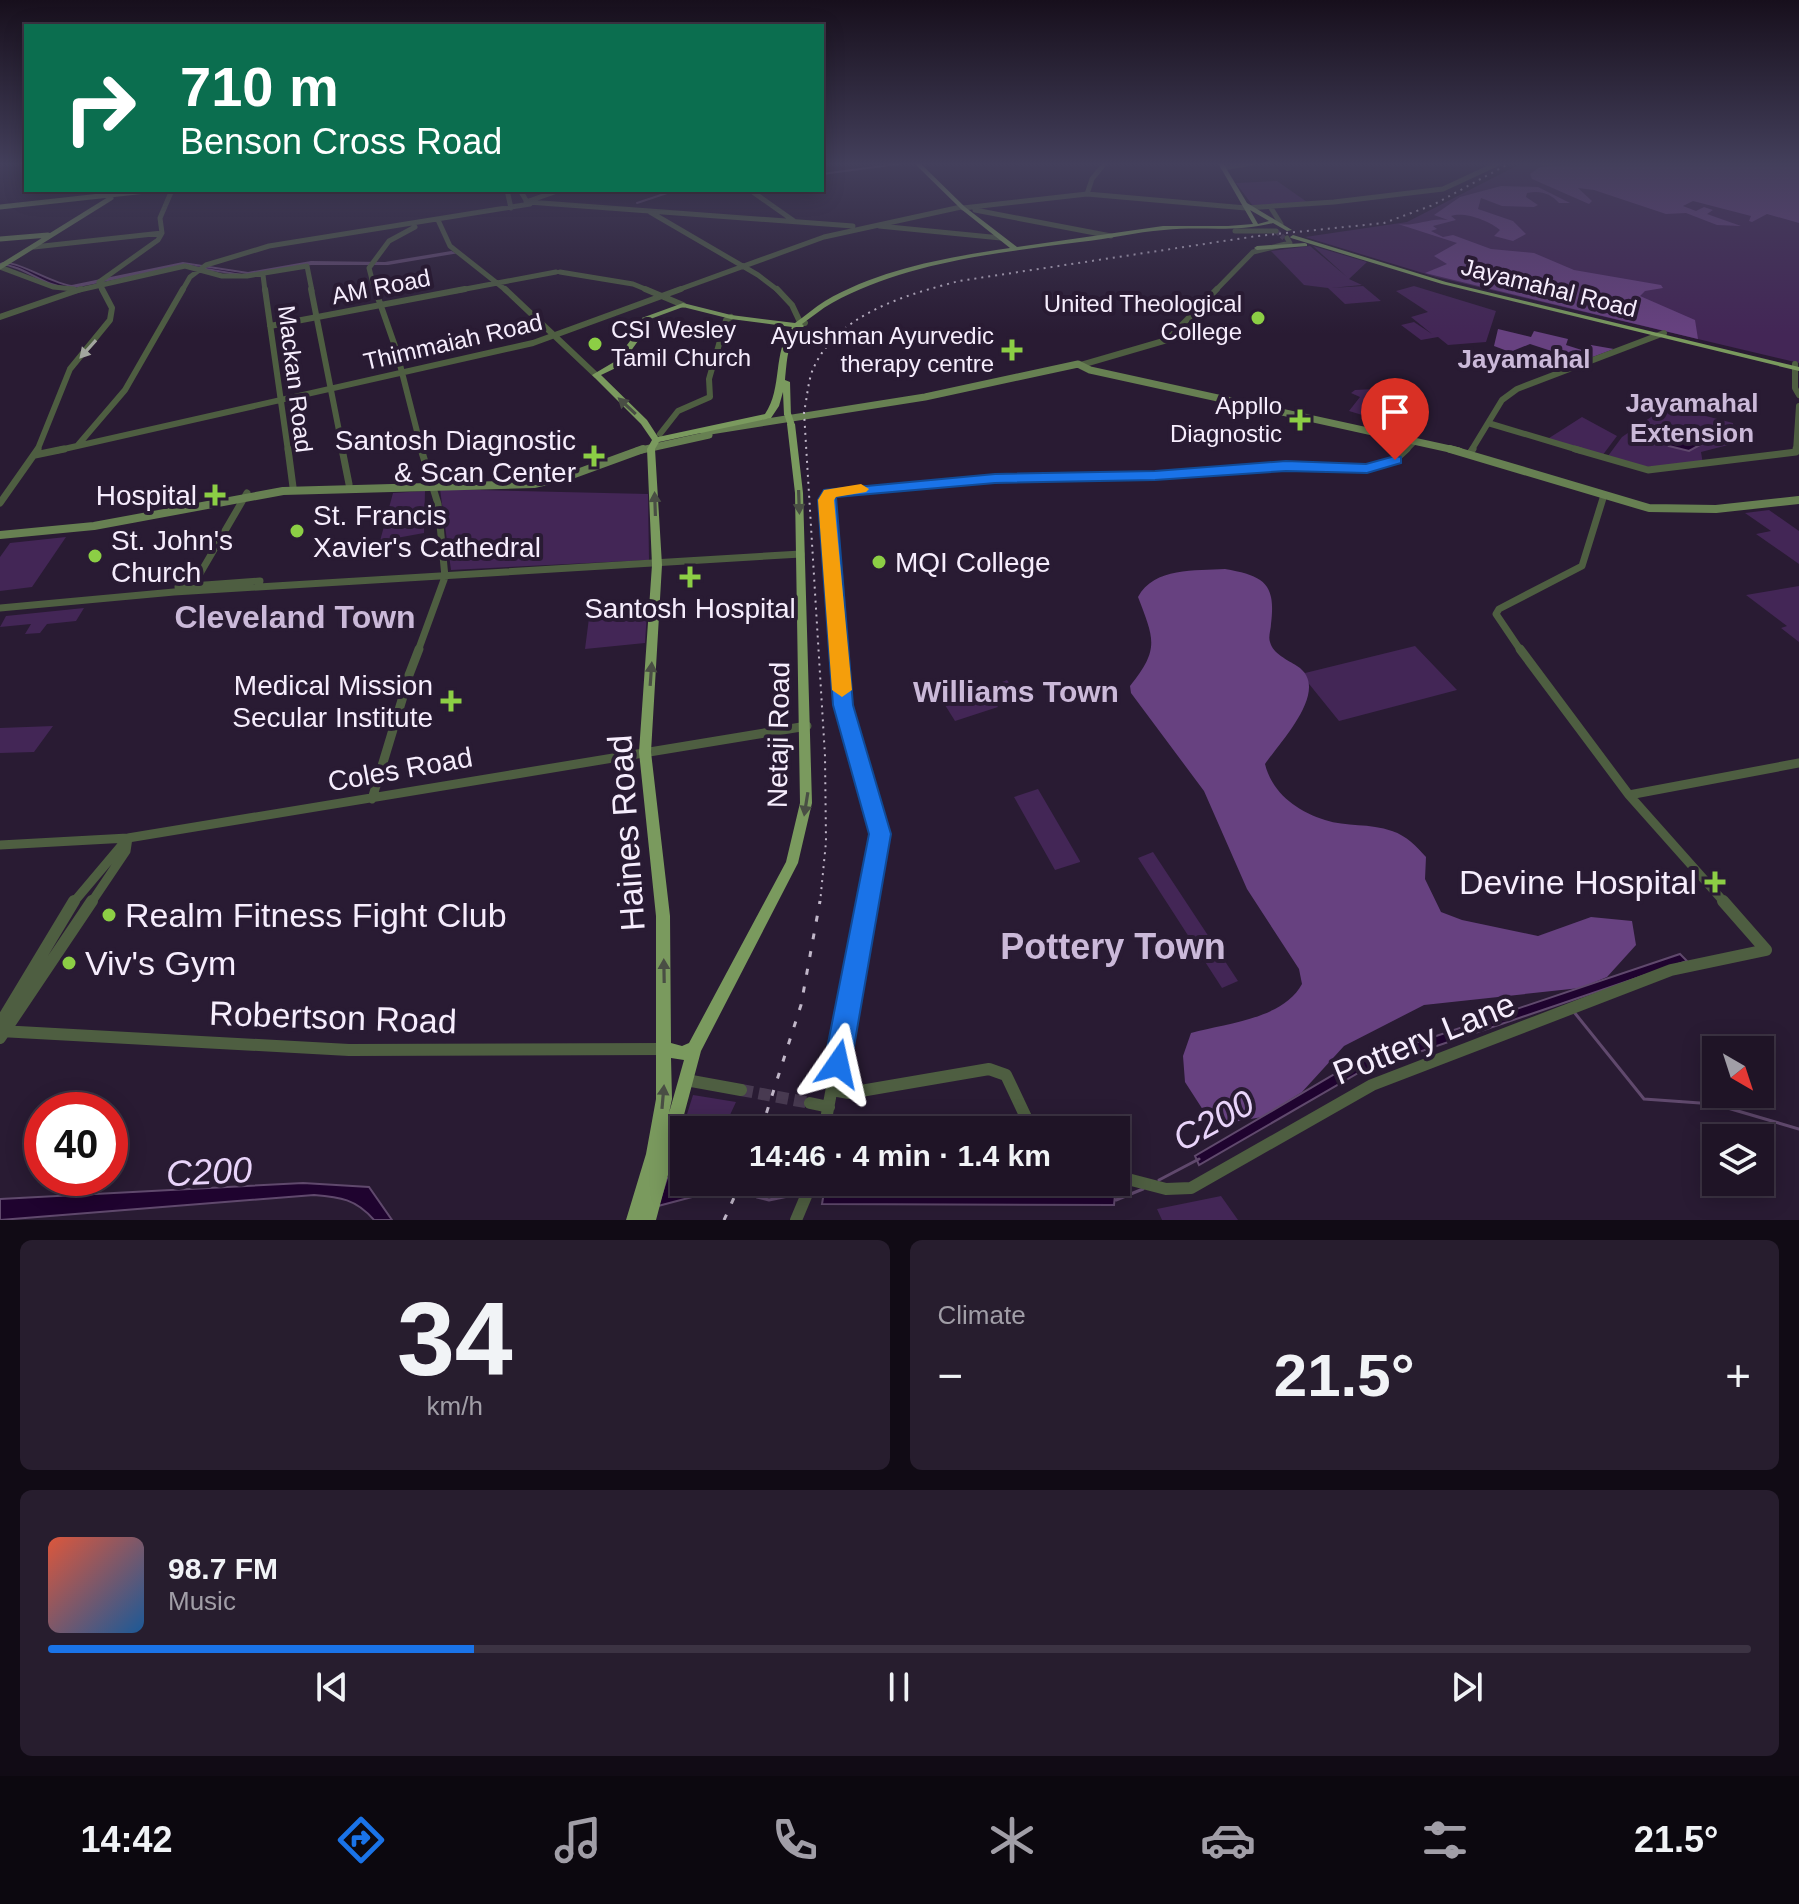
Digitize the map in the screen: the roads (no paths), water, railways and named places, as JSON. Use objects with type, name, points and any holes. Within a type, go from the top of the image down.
[{"type":"main road","points":[[4,265],[74,220]]},
{"type":"main road","points":[[978,220],[1015,249]]},
{"type":"main road","points":[[1254,220],[1257,226]]},
{"type":"main road","points":[[1270,220],[1286,233]]},
{"type":"main road","points":[[1270,220],[1286,233]]},
{"type":"main road","points":[[678,436],[690,430],[768,416],[777,400],[786,349],[801,323],[838,299],[892,277],[998,252],[1112,236],[1129,230],[1235,231],[1272,222]]},
{"type":"main road","name":"Jayamahal Road","points":[[1286,233],[1369,261],[1662,335]]},
{"type":"main road","name":"Jayamahal Road","points":[[1286,233],[1445,281],[1797,366]]},
{"type":"main road","points":[[0,241],[53,234]]},
{"type":"main road","points":[[998,252],[1004,245],[1001,238]]},
{"type":"main road","points":[[0,241],[34,247]]},
{"type":"main road","points":[[1259,249],[1309,244],[1369,261]]},
{"type":"main road","points":[[660,440],[596,375],[617,364],[634,341],[630,324],[683,305],[731,317],[801,323]]},
{"type":"main road","name":"Netaji Road","points":[[645,1207],[694,1049],[792,863],[808,789],[799,493],[786,379],[801,323]]},
{"type":"main road","points":[[660,440],[700,437],[932,398],[1079,364]]},
{"type":"main road","points":[[247,494],[553,477],[678,436],[917,398],[1079,364],[1090,370],[1470,453],[1666,511],[1799,500]]},
{"type":"main road","name":"Haines Road","points":[[645,1207],[664,1099],[665,1049],[663,916],[645,752],[657,565],[651,449],[660,440]]},
{"type":"main road","points":[[0,533],[145,518],[247,494],[293,487],[433,484]]},
{"type":"main road","points":[[665,1049],[682,1053],[694,1049]]},
{"type":"street","points":[[99,283],[103,277],[146,251],[162,233],[161,220]]},
{"type":"street","points":[[438,220],[441,231],[456,251],[498,282],[596,375]]},
{"type":"street","points":[[0,317],[99,283],[168,268],[201,267],[226,256],[317,239],[438,220]]},
{"type":"street","points":[[372,799],[444,575],[433,484],[369,268],[392,239],[411,228],[438,220]]},
{"type":"street","points":[[665,220],[698,244],[742,265],[788,297],[801,323]]},
{"type":"street","points":[[755,220],[862,226],[906,220]]},
{"type":"street","points":[[1027,220],[1112,236]]},
{"type":"street","points":[[1079,364],[1167,340],[1249,251],[1290,243],[1278,220]]},
{"type":"street","points":[[886,224],[1001,238]]},
{"type":"street","name":"Thimmaiah Road","points":[[35,455],[554,337],[584,322],[742,265],[862,226]]},
{"type":"street","points":[[1235,231],[1286,233]]},
{"type":"street","points":[[34,247],[162,233]]},
{"type":"street","points":[[4,265],[50,289],[83,289]]},
{"type":"street","points":[[201,267],[222,276],[263,275],[307,266],[349,484]]},
{"type":"street","points":[[77,446],[125,390],[201,267]]},
{"type":"street","name":"AM Road","points":[[270,326],[558,272],[622,281],[683,305]]},
{"type":"street","name":"Mackan Road","points":[[263,275],[293,487]]},
{"type":"street","points":[[0,503],[35,455],[70,369],[110,320],[112,308],[99,283]]},
{"type":"street","points":[[660,440],[678,411],[710,397],[712,366],[726,320],[731,317]]},
{"type":"street","points":[[1470,453],[1502,400],[1517,389],[1662,335]]},
{"type":"street","points":[[1797,366],[1799,393]]},
{"type":"street","points":[[1488,423],[1624,464],[1666,470],[1796,452],[1799,406]]},
{"type":"street","points":[[827,1116],[880,834],[843,705],[826,500],[829,493],[995,479],[1155,475],[1286,466],[1367,468],[1395,460],[1415,441]]},
{"type":"street","points":[[191,588],[247,494]]},
{"type":"street","points":[[1604,495],[1582,566],[1499,609],[1496,614],[1557,703],[1629,795],[1799,763]]},
{"type":"street","points":[[0,605],[191,588],[657,565],[801,554]]},
{"type":"street","name":"Coles Road","points":[[0,845],[128,838],[807,726]]},
{"type":"street","name":"Pottery Lane","points":[[1130,1183],[1191,1188],[1372,1085],[1671,970],[1766,950],[1629,795]]},
{"type":"street","points":[[1,1031],[126,851],[128,838]]},
{"type":"street","name":"Robertson Road","points":[[1,1031],[349,1050],[665,1049]]},
{"type":"street","points":[[832,1090],[849,1093],[989,1069],[1006,1075],[1025,1116]]},
{"type":"street","points":[[686,1080],[741,1090]]},
{"type":"street","points":[[810,1103],[829,1107]]},
{"type":"street","points":[[796,1220],[806,1196]]},
{"type":"waterway","name":"C200","points":[[1574,1012],[1644,1099],[1714,1104],[1799,1129]]},
{"type":"waterway","name":"C200","points":[[1159,1180],[1199,1159]]},
{"type":"waterway","name":"C200","points":[[1116,1200],[1143,1189]]},
{"type":"waterway","name":"C200","points":[[757,1197],[769,1200],[788,1196]]},
{"type":"tunnel","points":[[1276,231],[1284,238]]},
{"type":"tunnel","points":[[741,1090],[810,1103]]},
{"type":"railway","points":[[820,903],[826,842],[825,756],[804,412],[813,369],[824,350],[856,320],[876,309],[959,281],[1257,236],[1392,220]]},
{"type":"railway","points":[[765,1116],[801,1005],[820,901]]},
{"type":"railway","points":[[724,1220],[735,1196]]},
{"type":"place","name":"United Theological College","points":[[1258,318]]},
{"type":"place","name":"CSI Wesley Tamil Church","points":[[595,344]]},
{"type":"place","name":"Ayushman Ayurvedic therapy centre","points":[[1012,350]]},
{"type":"place","name":"Appllo Diagnostic","points":[[1300,420]]},
{"type":"place","name":"Santosh Diagnostic & Scan Center","points":[[594,456]]},
{"type":"place","name":"Hospital","points":[[215,495]]},
{"type":"place","name":"St. Francis Xavier's Cathedral","points":[[297,531]]},
{"type":"place","name":"St. John's Church","points":[[95,556]]},
{"type":"place","name":"MQI College","points":[[879,562]]},
{"type":"place","name":"Santosh Hospital","points":[[690,577]]},
{"type":"place","name":"Medical Mission Secular Institute","points":[[451,701]]},
{"type":"place","name":"Devine Hospital","points":[[1715,882]]},
{"type":"place","name":"Realm Fitness Fight Club","points":[[109,915]]},
{"type":"place","name":"Viv's Gym","points":[[69,963]]},
{"type":"district","name":"Jayamahal","points":[[1524,359]]},
{"type":"district","name":"Jayamahal Extension","points":[[1692,418]]},
{"type":"district","name":"Cleveland Town","points":[[295,617]]},
{"type":"district","name":"Williams Town","points":[[1016,692]]},
{"type":"district","name":"Pottery Town","points":[[1113,946]]}]
